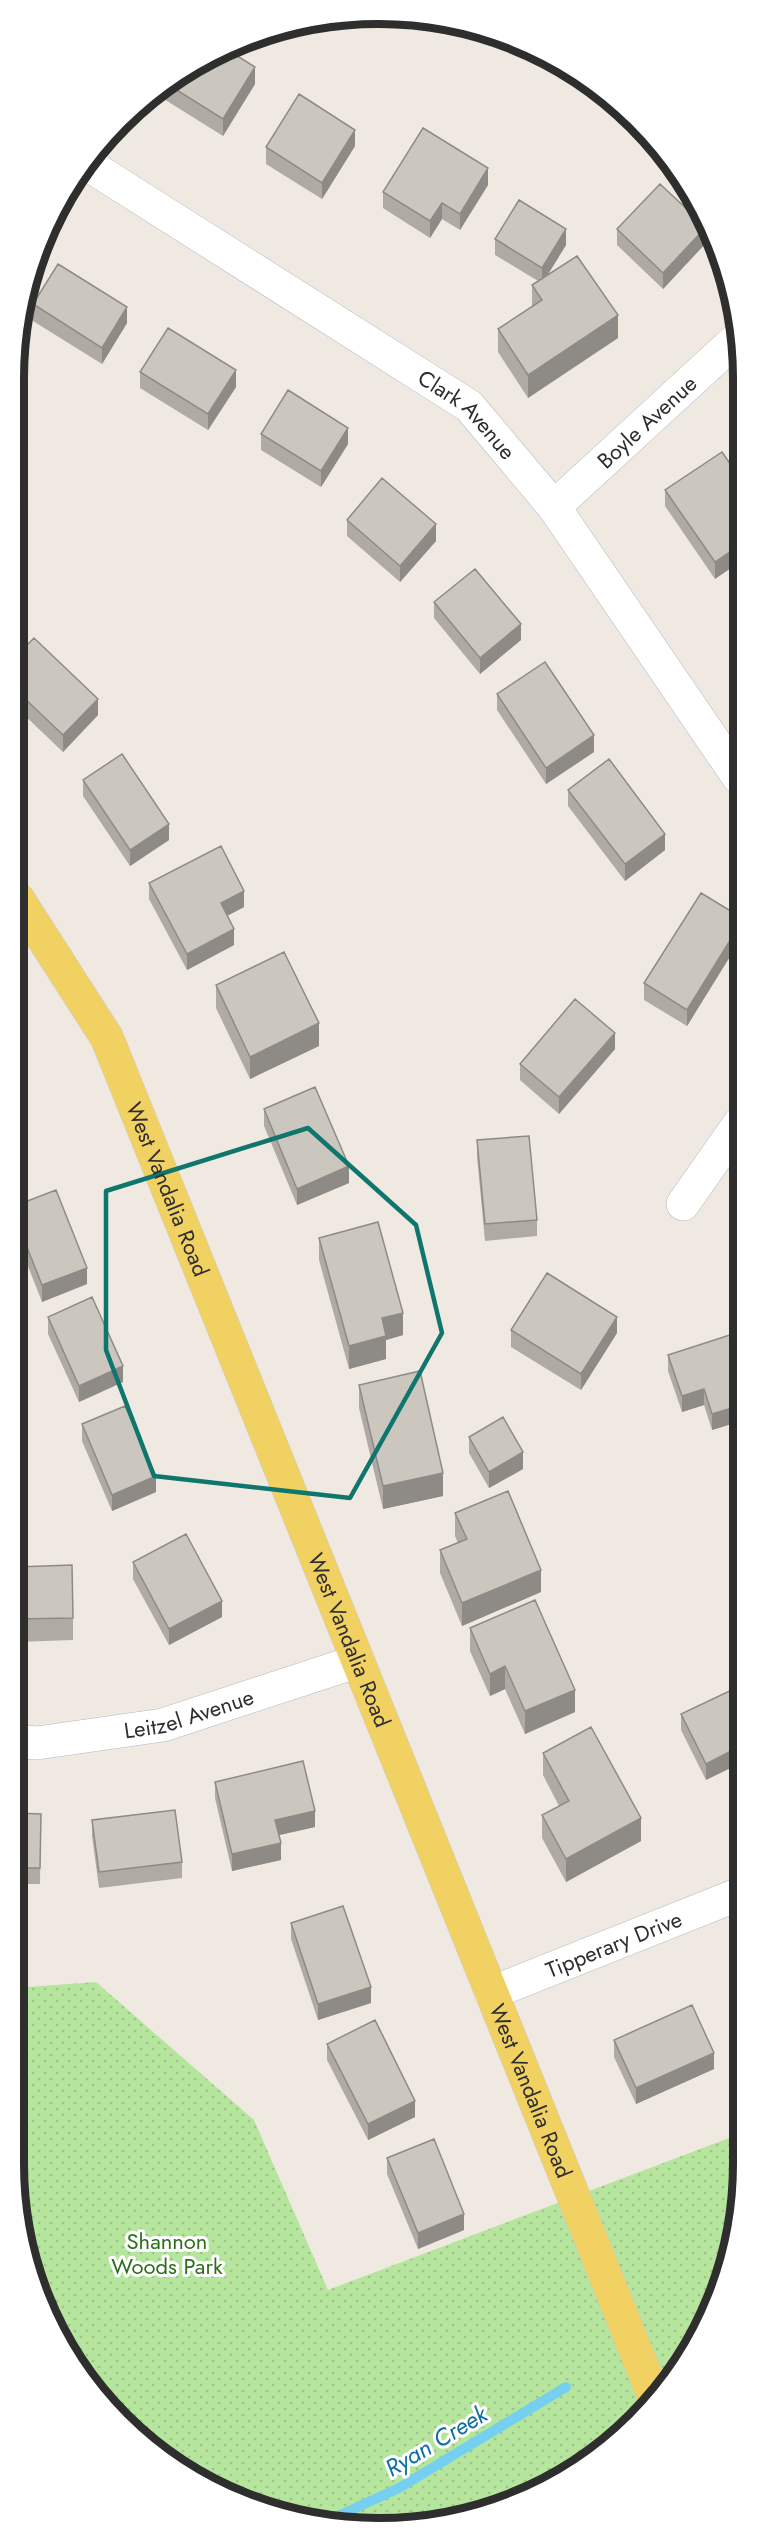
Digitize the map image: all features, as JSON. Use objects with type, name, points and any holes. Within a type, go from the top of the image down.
[{"type":"main road","name":"West Vandalia Road","points":[[24,907],[107,1038],[651,2389]]},
{"type":"street","name":"Clark Avenue","points":[[93,168],[469,406],[554,507],[733,768]]},
{"type":"street","name":"Boyle Avenue","points":[[554,507],[731,344]]},
{"type":"street","points":[[683,1204],[733,1133]]},
{"type":"street","name":"Leitzel Avenue","points":[[24,1742],[37,1743],[163,1725],[358,1661]]},
{"type":"street","name":"Tipperary Drive","points":[[491,1993],[733,1896]]},
{"type":"highlighted area","points":[[308,1128],[416,1225],[442,1333],[350,1498],[154,1476],[106,1350],[106,1191]]},
{"type":"green space","name":"Shannon Woods Park","points":[[96,1982],[254,2120],[328,2290],[733,2137],[730,2210],[721,2255],[706,2299],[686,2341],[645,2397],[594,2445],[556,2471],[514,2491],[470,2506],[402,2517],[332,2515],[265,2499],[206,2473],[163,2445],[112,2397],[71,2341],[51,2299],[36,2255],[25,2187],[24,1987]]},
{"type":"building","points":[[235,55],[255,67],[223,119],[175,89],[201,71]]},
{"type":"building","points":[[299,94],[355,130],[322,183],[266,147]]},
{"type":"building","points":[[423,128],[488,168],[460,214],[442,203],[430,221],[383,192]]},
{"type":"building","points":[[660,184],[692,214],[701,232],[663,273],[617,229]]},
{"type":"building","points":[[519,200],[566,229],[542,268],[495,239]]},
{"type":"building","points":[[577,256],[618,315],[528,375],[498,329],[542,300],[532,285]]},
{"type":"building","points":[[58,264],[127,307],[102,348],[33,304]]},
{"type":"building","points":[[168,328],[236,370],[208,414],[140,372]]},
{"type":"building","points":[[288,390],[348,428],[321,471],[261,434]]},
{"type":"building","points":[[722,452],[733,468],[733,550],[715,562],[665,490]]},
{"type":"building","points":[[382,478],[436,524],[400,566],[347,520]]},
{"type":"building","points":[[475,569],[521,624],[480,658],[434,602]]},
{"type":"building","points":[[34,638],[98,699],[63,735],[24,698],[24,648]]},
{"type":"building","points":[[545,662],[594,735],[546,768],[497,694]]},
{"type":"building","points":[[122,754],[169,824],[130,850],[83,780]]},
{"type":"building","points":[[609,759],[665,834],[625,864],[568,790]]},
{"type":"building","points":[[221,846],[244,891],[221,903],[234,929],[187,954],[149,883]]},
{"type":"building","points":[[701,893],[733,912],[733,936],[687,1010],[644,983]]},
{"type":"building","points":[[284,952],[319,1023],[250,1057],[216,985]]},
{"type":"building","points":[[575,999],[615,1033],[559,1097],[520,1064]]},
{"type":"building","points":[[315,1087],[349,1166],[297,1189],[264,1109]]},
{"type":"building","points":[[529,1136],[537,1220],[485,1224],[477,1140]]},
{"type":"building","points":[[56,1190],[87,1268],[42,1285],[24,1240],[24,1202]]},
{"type":"building","points":[[378,1222],[403,1313],[382,1318],[386,1336],[349,1346],[319,1238]]},
{"type":"building","points":[[547,1273],[617,1317],[581,1374],[511,1330]]},
{"type":"building","points":[[92,1297],[123,1366],[79,1386],[48,1317]]},
{"type":"building","points":[[733,1334],[733,1408],[712,1414],[704,1389],[682,1396],[668,1355]]},
{"type":"building","points":[[420,1371],[443,1473],[383,1486],[359,1385]]},
{"type":"building","points":[[125,1406],[156,1476],[112,1495],[82,1424]]},
{"type":"building","points":[[503,1417],[523,1452],[489,1472],[469,1437]]},
{"type":"building","points":[[508,1491],[541,1570],[462,1603],[440,1550],[467,1539],[455,1513]]},
{"type":"building","points":[[186,1534],[222,1601],[169,1629],[133,1562]]},
{"type":"building","points":[[72,1565],[73,1618],[24,1619],[24,1567]]},
{"type":"building","points":[[535,1600],[575,1690],[525,1711],[505,1666],[490,1674],[470,1628]]},
{"type":"building","points":[[733,1689],[733,1750],[706,1764],[681,1714]]},
{"type":"building","points":[[591,1727],[641,1818],[566,1859],[542,1815],[569,1801],[543,1753]]},
{"type":"building","points":[[303,1761],[315,1811],[275,1820],[281,1843],[232,1854],[215,1782]]},
{"type":"building","points":[[175,1810],[182,1862],[99,1872],[92,1820]]},
{"type":"building","points":[[24,1813],[41,1814],[40,1868],[24,1868]]},
{"type":"building","points":[[343,1906],[371,1987],[318,2004],[291,1923]]},
{"type":"building","points":[[692,2005],[714,2053],[636,2088],[614,2040]]},
{"type":"building","points":[[375,2020],[415,2101],[368,2124],[327,2044]]},
{"type":"building","points":[[434,2139],[464,2214],[418,2233],[387,2158]]},
{"type":"waterway","name":"Ryan Creek","points":[[339,2516],[399,2488],[566,2387]]}]
